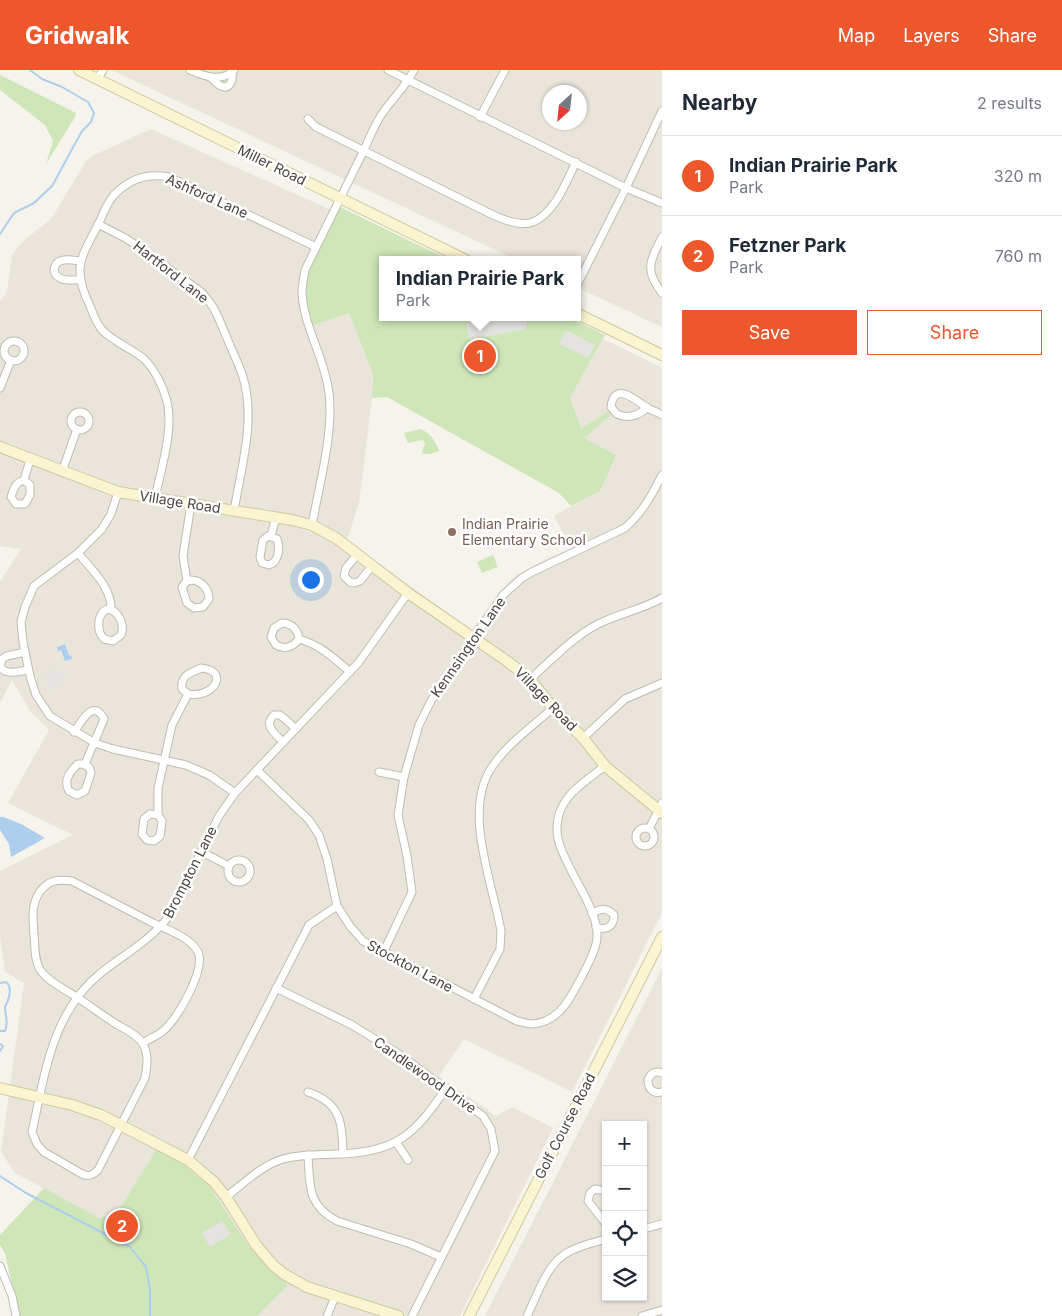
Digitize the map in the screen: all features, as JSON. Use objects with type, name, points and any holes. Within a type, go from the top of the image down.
[{"type":"street","name":"Miller Road","points":[[79,70],[100,74],[340,198],[458,256]]},
{"type":"street","points":[[190,70],[211,78],[223,76],[233,71]]},
{"type":"street","points":[[388,70],[626,188],[662,203]]},
{"type":"street","points":[[312,526],[331,411],[324,368],[304,311],[302,291],[305,270],[372,131],[383,112],[408,81],[414,70]]},
{"type":"street","points":[[480,117],[505,70]]},
{"type":"street","points":[[581,277],[662,111]]},
{"type":"street","points":[[308,119],[316,127],[508,221],[532,223],[548,211],[558,197],[576,162]]},
{"type":"street","name":"Ashford Lane","points":[[156,498],[170,417],[166,400],[154,371],[144,359],[114,340],[101,329],[79,280],[81,261],[86,247],[109,200],[121,188],[140,177],[159,175],[179,180],[316,247]]},
{"type":"street","name":"Hartford Lane","points":[[98,224],[127,239],[200,291],[217,312],[243,378],[248,402],[247,430],[234,511]]},
{"type":"street","points":[[662,237],[650,266],[653,280],[662,293]]},
{"type":"street","points":[[79,280],[60,279],[54,271],[56,263],[61,260],[81,261]]},
{"type":"street","points":[[581,315],[662,355]]},
{"type":"street","points":[[0,388],[11,360]]},
{"type":"street","points":[[647,408],[644,412],[629,417],[616,414],[611,407],[615,396],[628,394],[647,408],[662,415]]},
{"type":"street","points":[[62,472],[78,430]]},
{"type":"street","name":"Village Road","points":[[0,448],[118,492],[276,517],[312,526],[336,538],[408,593],[507,660],[530,680],[553,708],[583,738],[605,766],[661,809],[649,828]]},
{"type":"street","points":[[24,480],[30,460]]},
{"type":"street","name":"Kennsington Lane","points":[[383,952],[412,892],[407,856],[398,815],[404,777],[419,726],[431,700],[503,595],[522,578],[545,565],[625,528],[648,503],[662,475]]},
{"type":"street","points":[[118,492],[107,521],[78,553],[34,586],[25,607],[21,622],[28,670],[35,693],[50,716],[95,743],[113,749],[186,765],[209,775],[235,793]]},
{"type":"street","points":[[187,581],[183,556],[191,504]]},
{"type":"street","points":[[271,536],[276,517]]},
{"type":"street","points":[[78,553],[106,588],[111,602],[111,609]]},
{"type":"street","points":[[357,555],[346,568],[344,576],[346,579],[354,583],[360,581],[372,566]]},
{"type":"street","name":"Brompton Lane","points":[[121,1126],[98,1170],[93,1175],[87,1176],[82,1174],[44,1152],[36,1144],[32,1132],[58,1029],[77,997],[101,973],[143,943],[161,927],[169,916],[219,816],[235,793],[359,662],[408,593]]},
{"type":"street","points":[[530,680],[574,640],[606,620],[650,605],[662,598]]},
{"type":"street","points":[[111,609],[118,613],[123,631],[118,639],[108,641],[101,636],[99,631],[100,617],[104,611],[111,609]]},
{"type":"street","points":[[299,640],[310,642],[326,650],[350,672]]},
{"type":"street","points":[[25,652],[2,659],[0,668],[9,673],[28,670]]},
{"type":"street","points":[[201,668],[213,671],[216,679],[212,689],[196,695],[188,694],[184,692],[181,684],[184,676],[201,668]]},
{"type":"street","points":[[583,738],[625,699],[662,683]]},
{"type":"street","points":[[158,815],[158,788],[172,725],[188,694]]},
{"type":"street","points":[[474,1000],[500,949],[501,931],[478,818],[482,785],[491,767],[502,755],[553,708]]},
{"type":"street","points":[[74,732],[88,712],[92,710],[102,714],[104,719],[86,764]]},
{"type":"street","points":[[283,742],[270,728],[269,723],[274,715],[280,716],[296,729]]},
{"type":"street","points":[[86,764],[92,773],[88,788],[82,794],[73,794],[67,788],[67,779],[75,767],[86,764]]},
{"type":"street","name":"Stockton Lane","points":[[257,770],[309,820],[319,835],[327,859],[337,906],[363,941],[474,1000],[518,1021],[532,1024],[548,1020],[565,1007],[596,944],[596,927],[592,914],[565,857],[556,831],[560,808],[574,790],[605,766]]},
{"type":"street","points":[[379,772],[404,777]]},
{"type":"street","points":[[202,852],[229,866]]},
{"type":"street","points":[[121,1126],[145,1078],[148,1065],[146,1052],[143,1043],[131,1032],[49,979],[40,970],[36,956],[32,909],[44,886],[52,880],[72,881],[190,942],[198,953],[199,971],[176,1018],[163,1031],[143,1043]]},
{"type":"street","points":[[188,1160],[309,924],[337,906]]},
{"type":"street","points":[[592,914],[602,908],[614,915],[614,920],[607,928],[596,927]]},
{"type":"street","name":"Golf Course Road","points":[[469,1316],[662,937]]},
{"type":"street","name":"Candlewood Drive","points":[[276,988],[352,1025],[399,1054],[483,1116],[491,1129],[495,1151],[412,1316]]},
{"type":"street","points":[[662,1072],[652,1074],[648,1080],[649,1088],[652,1091],[662,1092]]},
{"type":"street","points":[[0,1088],[72,1105],[101,1115],[188,1160],[214,1182],[226,1197],[256,1246],[273,1265],[301,1284],[398,1316]]},
{"type":"street","points":[[226,1197],[253,1176],[270,1165],[286,1158],[373,1151],[396,1142],[420,1124],[446,1088]]},
{"type":"street","points":[[308,1092],[322,1098],[335,1109],[342,1129],[343,1154]]},
{"type":"street","points":[[396,1142],[408,1160]]},
{"type":"street","points":[[308,1155],[310,1185],[314,1201],[327,1216],[337,1221],[411,1244],[440,1257]]},
{"type":"street","points":[[602,1190],[595,1189],[588,1196],[590,1205],[602,1219]]},
{"type":"street","points":[[647,1228],[662,1224]]},
{"type":"street","points":[[527,1316],[549,1272],[558,1260],[566,1253],[602,1241]]},
{"type":"street","points":[[0,1266],[12,1296],[16,1316]]},
{"type":"street","points":[[327,1316],[335,1296]]},
{"type":"street","points":[[642,1316],[662,1310]]},
{"type":"shaded area","points":[[111,70],[662,70],[662,327],[581,289],[581,256],[508,256]]},
{"type":"shaded area","points":[[151,129],[338,213],[308,273],[306,289],[308,307],[349,313],[373,374],[372,398],[359,503],[347,540],[471,630],[512,578],[549,557],[571,549],[554,516],[599,491],[616,455],[583,438],[611,415],[608,411],[580,430],[570,398],[603,339],[662,368],[662,913],[572,1092],[464,1039],[439,1076],[496,1116],[513,1107],[553,1128],[460,1316],[257,1316],[287,1285],[249,1247],[209,1186],[157,1150],[115,1216],[99,1218],[15,1173],[1,1152],[24,983],[5,972],[0,936],[0,871],[73,835],[8,803],[49,730],[30,711],[12,680],[0,703],[0,582],[21,549],[0,546],[0,301],[7,292],[12,255],[23,241],[51,219],[86,161],[94,155]]},
{"type":"shaded area","points":[[476,321],[527,321],[526,329],[469,340],[466,323]]},
{"type":"shaded area","points":[[566,330],[595,345],[588,358],[559,344]]},
{"type":"shaded area","points":[[55,667],[67,679],[55,691],[43,679]]},
{"type":"shaded area","points":[[662,968],[662,1316],[485,1316]]},
{"type":"shaded area","points":[[222,1221],[231,1234],[210,1247],[202,1233]]},
{"type":"green space","points":[[0,75],[76,113],[46,164],[53,141],[45,125],[0,90]]},
{"type":"green space","points":[[340,207],[441,256],[379,256],[379,321],[576,321],[605,335],[570,398],[581,429],[608,411],[611,415],[584,438],[616,455],[600,491],[571,506],[559,493],[387,397],[372,398],[373,374],[349,313],[313,325],[306,289],[308,273]]},
{"type":"green space","points":[[420,429],[427,432],[439,451],[423,454],[422,451],[425,444],[423,440],[408,443],[404,433]]},
{"type":"green space","points":[[493,555],[498,567],[482,573],[477,562]]},
{"type":"green space","points":[[157,1149],[184,1165],[209,1186],[249,1247],[288,1285],[257,1316],[19,1316],[5,1253],[0,1245],[0,1235],[44,1188],[99,1218],[115,1216]]},
{"type":"water","points":[[65,644],[72,659],[65,661],[61,650],[58,651],[57,647]]},
{"type":"water","points":[[0,817],[21,824],[45,838],[11,857],[9,844],[0,830]]},
{"type":"waterway","points":[[0,234],[14,213],[34,203],[52,186],[82,131],[91,122],[94,113],[88,102],[62,87],[42,79],[30,70]]},
{"type":"waterway","points":[[0,983],[6,982],[10,990],[5,1007],[6,1028],[5,1031],[0,1031]]},
{"type":"waterway","points":[[0,1044],[3,1046],[0,1051]]},
{"type":"waterway","points":[[0,1176],[26,1193],[130,1247],[146,1267],[150,1290],[150,1316]]},
{"type":"place","name":"Indian Prairie Park","points":[[480,356]]},
{"type":"place","name":"Indian Prairie Elementary School","points":[[452,532]]},
{"type":"place","name":"Fetzner Park","points":[[122,1226]]}]
